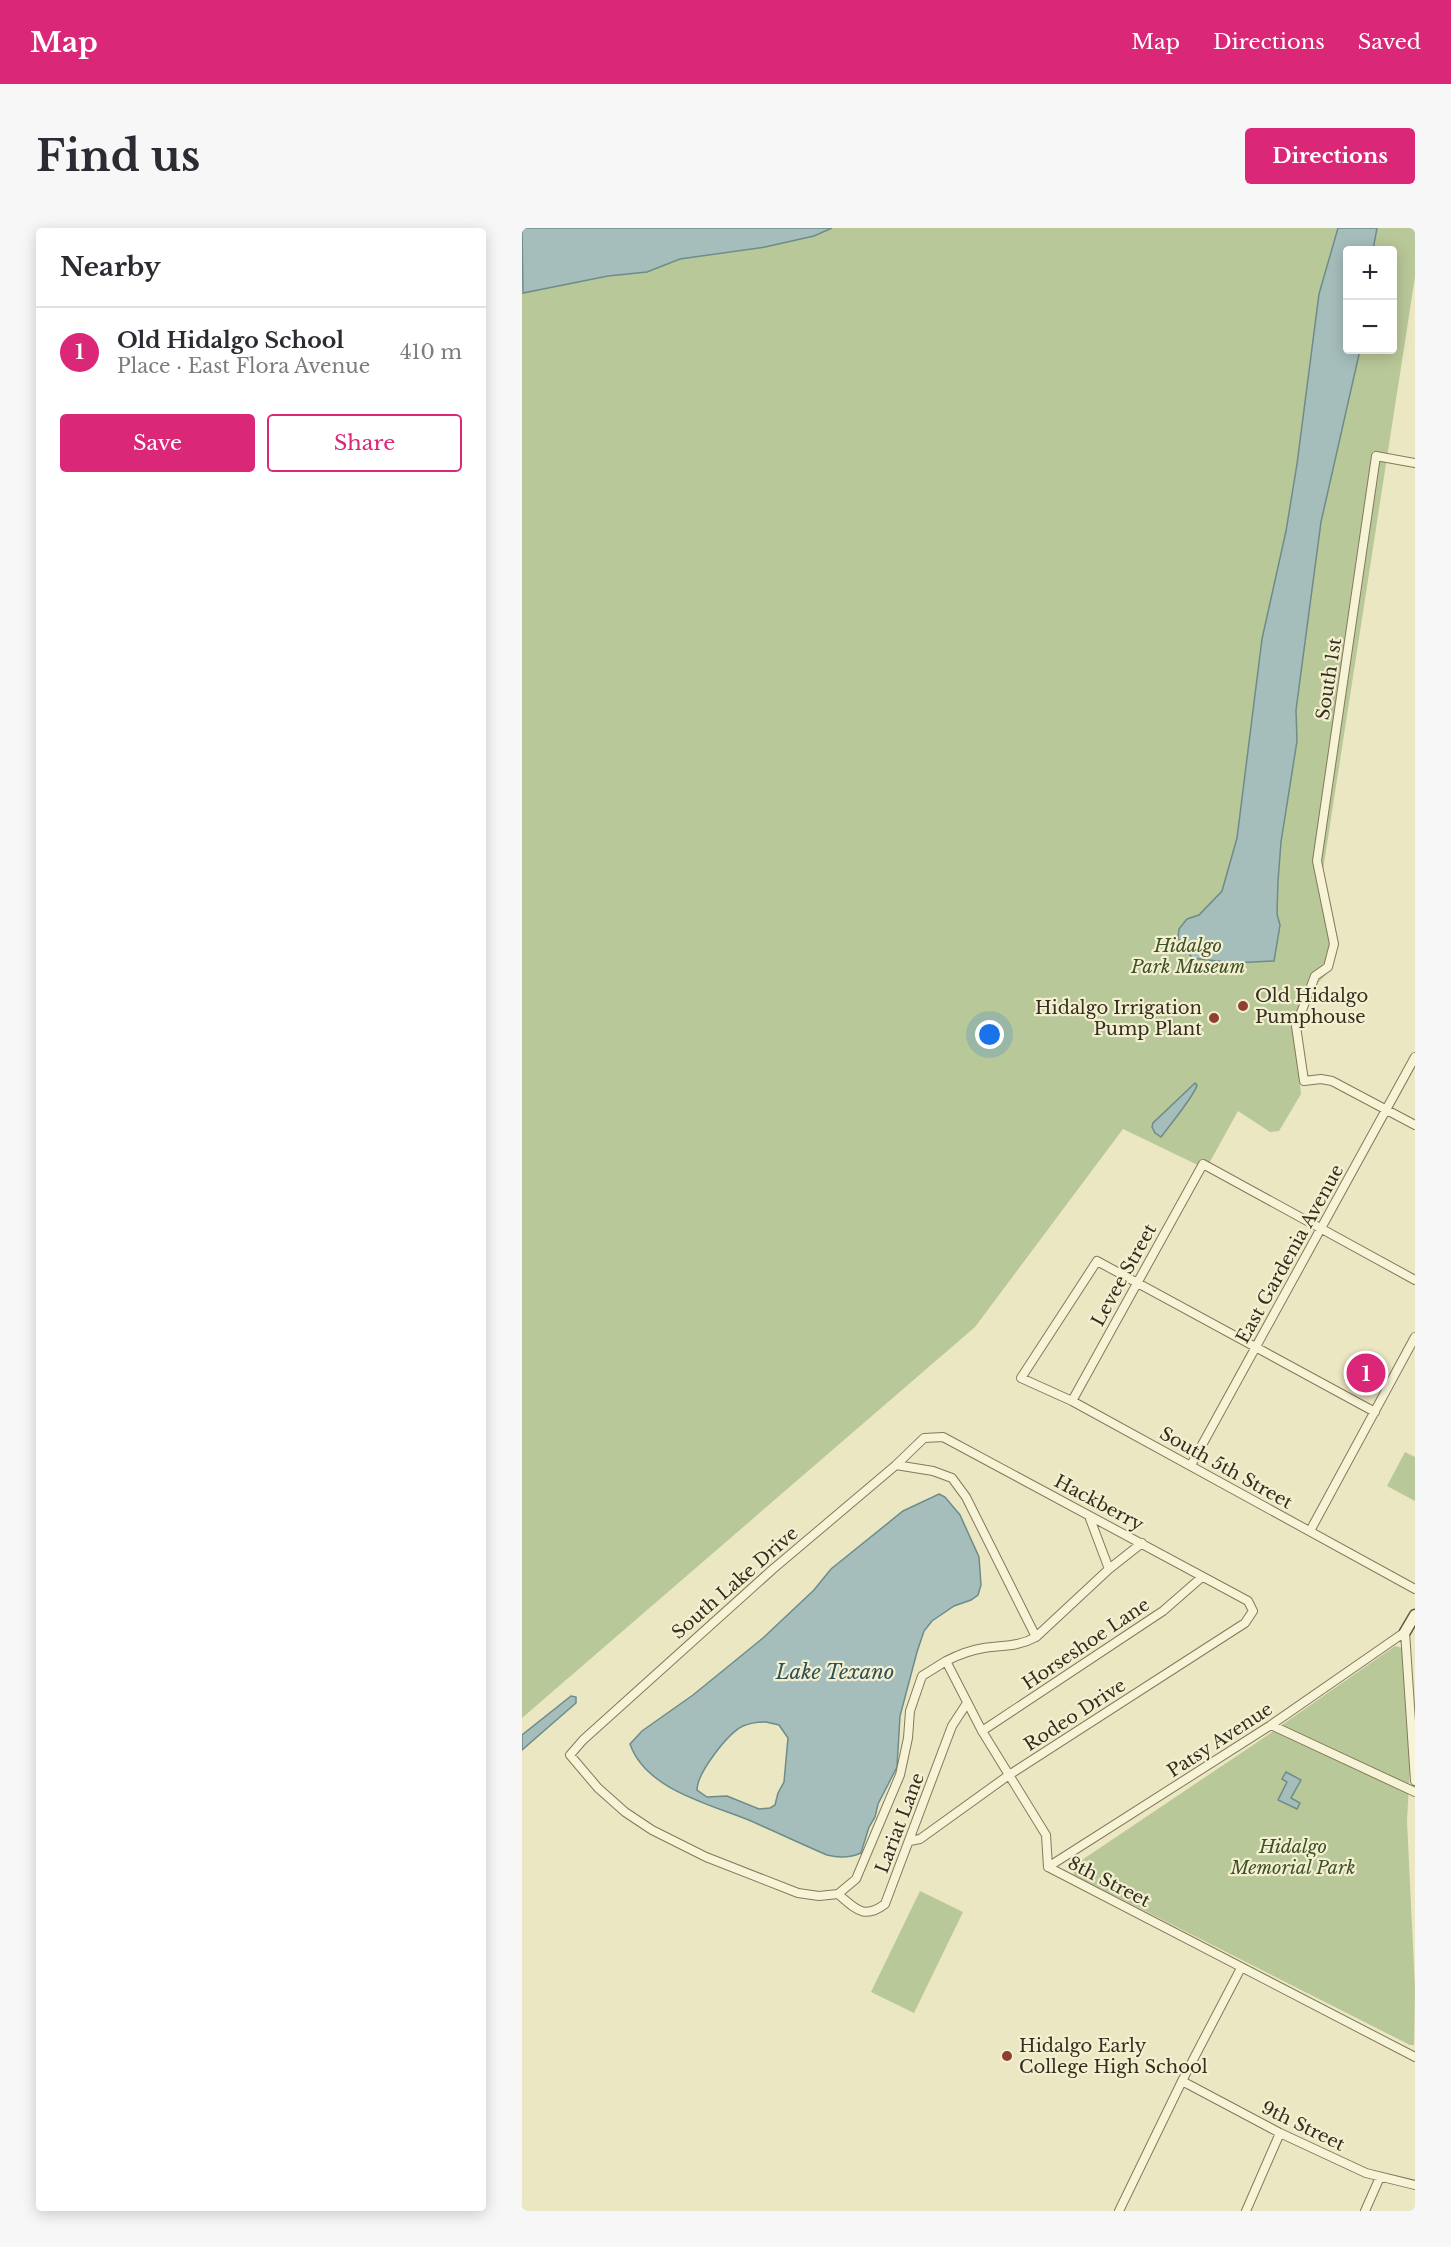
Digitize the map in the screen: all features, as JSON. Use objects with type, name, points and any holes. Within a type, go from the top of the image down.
[{"type":"street","name":"South 1st","points":[[1386,1109],[1328,1079],[1304,1081],[1296,1026],[1315,976],[1328,967],[1334,944],[1317,861],[1376,456],[1415,462]]},
{"type":"street","name":"East Gardenia Avenue","points":[[1191,1465],[1415,1057]]},
{"type":"street","points":[[1386,1109],[1415,1125]]},
{"type":"street","name":"Levee Street","points":[[1072,1401],[1203,1164],[1320,1228]]},
{"type":"street","points":[[1320,1228],[1415,1280]]},
{"type":"street","name":"South 5th Street","points":[[1137,1282],[1097,1261],[1021,1378],[1072,1401],[1415,1588]]},
{"type":"street","points":[[1137,1282],[1375,1412]]},
{"type":"street","points":[[1310,1531],[1415,1337]]},
{"type":"street","name":"Hackberry","points":[[924,1438],[943,1437],[1248,1601],[1253,1611]]},
{"type":"street","name":"South Lake Drive","points":[[838,1894],[819,1896],[798,1893],[706,1857],[652,1830],[625,1812],[598,1788],[570,1755],[583,1740],[701,1632],[896,1466],[924,1438]]},
{"type":"street","points":[[896,1466],[933,1471],[952,1478],[966,1497],[1036,1637]]},
{"type":"street","points":[[1089,1516],[1109,1569]]},
{"type":"street","points":[[838,1894],[856,1879],[900,1774],[908,1738],[910,1711],[922,1676],[962,1653],[981,1648],[1023,1644],[1036,1637],[1109,1569],[1142,1543]]},
{"type":"street","name":"Horseshoe Lane","points":[[982,1731],[1163,1611],[1202,1577]]},
{"type":"street","name":"Rodeo Drive","points":[[910,1841],[920,1839],[1009,1775],[1245,1623],[1253,1611]]},
{"type":"street","points":[[1415,1616],[1405,1632],[1413,1712],[1415,1780]]},
{"type":"street","name":"Patsy Avenue","points":[[1048,1867],[1271,1725],[1405,1632]]},
{"type":"street","name":"8th Street","points":[[946,1661],[982,1731],[1046,1835],[1048,1867],[1415,2057]]},
{"type":"street","name":"Lariat Lane","points":[[838,1894],[857,1910],[865,1913],[875,1912],[885,1904],[952,1726],[967,1703]]},
{"type":"street","points":[[1271,1725],[1415,1791]]},
{"type":"street","points":[[1119,2211],[1182,2081],[1241,1968]]},
{"type":"street","name":"9th Street","points":[[1182,2081],[1280,2133],[1366,2174],[1415,2185]]},
{"type":"street","points":[[1245,2211],[1280,2133]]},
{"type":"street","points":[[1365,2211],[1380,2177]]},
{"type":"green space","name":"Hidalgo Park Museum","points":[[832,228],[1415,228],[1415,277],[1323,870],[1337,942],[1328,973],[1305,995],[1290,1025],[1294,1032],[1301,1094],[1279,1131],[1270,1132],[1238,1111],[1206,1169],[1123,1129],[975,1327],[522,1718],[522,293],[608,276],[647,272],[680,259],[765,247],[814,236]]},
{"type":"green space","points":[[1405,1452],[1415,1457],[1415,1501],[1387,1486]]},
{"type":"green space","name":"Hidalgo Memorial Park","points":[[1395,1646],[1403,1648],[1410,1766],[1407,1821],[1415,1988],[1414,2045],[1074,1875],[1073,1866]]},
{"type":"green space","points":[[920,1891],[963,1912],[914,2013],[871,1992]]},
{"type":"water","points":[[522,228],[832,228],[814,236],[765,247],[680,259],[647,272],[608,276],[523,293]]},
{"type":"water","points":[[1338,228],[1377,228],[1374,246],[1343,246],[1343,354],[1359,354],[1321,522],[1296,710],[1297,741],[1281,842],[1277,914],[1280,925],[1274,961],[1234,963],[1192,958],[1178,938],[1179,929],[1187,919],[1199,915],[1222,891],[1237,838],[1262,639],[1286,531],[1319,294]]},
{"type":"water","points":[[1195,1083],[1197,1085],[1192,1096],[1161,1137],[1155,1133],[1153,1123]]},
{"type":"water","name":"Lake Texano","points":[[939,1494],[945,1497],[960,1515],[979,1557],[981,1585],[978,1595],[954,1606],[932,1621],[924,1631],[900,1716],[897,1767],[878,1804],[861,1853],[844,1857],[827,1855],[681,1793],[650,1773],[638,1760],[630,1744],[642,1731],[693,1695],[763,1638],[814,1590],[831,1569],[903,1511]],"holes":[[[757,1722],[779,1725],[788,1738],[784,1782],[775,1805],[759,1809],[727,1796],[707,1797],[697,1790],[698,1783],[708,1764],[737,1730]]]},
{"type":"water","points":[[571,1696],[576,1697],[576,1703],[522,1750],[522,1735]]},
{"type":"water","points":[[1286,1772],[1301,1780],[1291,1798],[1300,1803],[1297,1809],[1278,1800],[1287,1782],[1282,1779]]},
{"type":"place","name":"Old Hidalgo Pumphouse","points":[[1243,1006]]},
{"type":"place","name":"Hidalgo Irrigation Pump Plant","points":[[1214,1018]]},
{"type":"place","name":"Old Hidalgo School","points":[[1366,1373]]},
{"type":"place","name":"Hidalgo Early College High School","points":[[1007,2056]]}]
